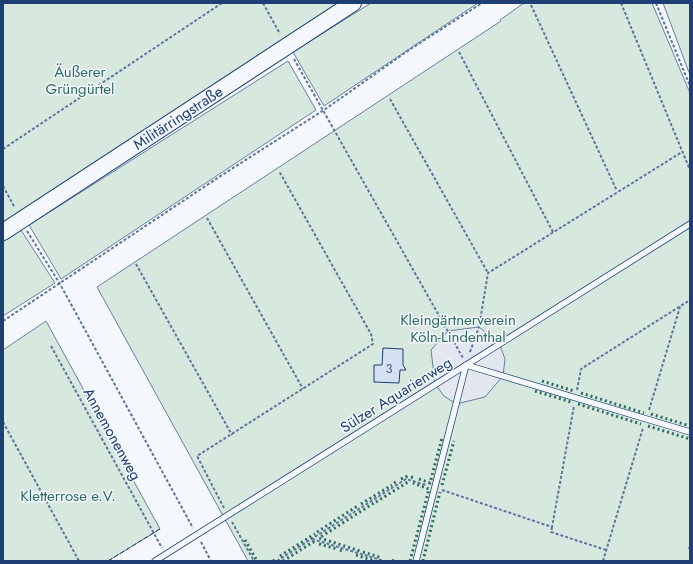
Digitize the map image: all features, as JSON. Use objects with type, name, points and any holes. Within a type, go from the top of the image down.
[{"type":"main road","name":"Militärringstraße","points":[[3,232],[354,3]]},
{"type":"lane","name":"Sülzer Aquarienweg","points":[[155,561],[197,536],[690,224]]},
{"type":"lane","points":[[416,561],[466,365],[690,432]]},
{"type":"path","points":[[3,149],[222,3]]},
{"type":"path","points":[[3,321],[219,177],[324,110],[409,50],[482,3]]},
{"type":"path","points":[[621,3],[690,170]]},
{"type":"path","points":[[656,3],[690,86]]},
{"type":"path","points":[[531,5],[617,191]]},
{"type":"path","points":[[459,52],[553,232]]},
{"type":"path","points":[[390,99],[488,273],[479,327],[466,365]]},
{"type":"path","points":[[324,110],[466,365]]},
{"type":"path","points":[[488,273],[617,191],[682,152]]},
{"type":"path","points":[[254,561],[228,516],[197,456],[373,344],[371,334],[279,172]]},
{"type":"path","points":[[3,186],[21,220],[60,284],[211,561]]},
{"type":"path","points":[[207,218],[303,389]]},
{"type":"path","points":[[136,264],[232,434]]},
{"type":"path","points":[[577,392],[581,369],[690,300]]},
{"type":"path","points":[[648,414],[680,306]]},
{"type":"path","name":"Annemonenweg","points":[[51,346],[153,533]]},
{"type":"path","points":[[575,403],[551,532],[606,550]]},
{"type":"path","points":[[3,422],[79,561]]},
{"type":"path","points":[[602,561],[644,424]]},
{"type":"path","points":[[277,561],[406,479],[429,486]]},
{"type":"path","points":[[441,490],[552,527]]},
{"type":"path","points":[[312,539],[384,561]]},
{"type":"green space","name":"Äußerer Grüngürtel","points":[[3,3],[339,3],[3,224]]},
{"type":"green space","points":[[371,3],[478,3],[324,106],[293,52]]},
{"type":"green space","name":"Kleingärtnerverein Köln-Lindenthal","points":[[524,3],[652,3],[690,93],[690,561],[248,561],[97,287],[501,21],[500,20]]},
{"type":"green space","points":[[663,3],[690,3],[690,75]]},
{"type":"green space","points":[[288,61],[316,110],[61,279],[29,225]]},
{"type":"green space","points":[[21,230],[55,283],[3,316],[3,242]]},
{"type":"green space","name":"Kletterrose e.V.","points":[[46,321],[160,529],[108,561],[3,561],[3,350]]},
{"type":"shaded area","points":[[479,327],[499,343],[505,359],[503,376],[485,397],[456,404],[444,396],[435,384],[431,350],[448,331]]},
{"type":"building","points":[[383,348],[403,349],[403,365],[406,370],[400,370],[399,383],[374,382],[374,365],[382,365]]},
{"type":"hedge","points":[[542,381],[574,391]]},
{"type":"hedge","points":[[535,391],[571,402]]},
{"type":"hedge","points":[[581,393],[644,413]]},
{"type":"hedge","points":[[578,404],[641,424]]},
{"type":"hedge","points":[[651,414],[690,426]]},
{"type":"hedge","points":[[648,426],[690,439]]},
{"type":"hedge","points":[[419,479],[430,483],[442,438]]},
{"type":"hedge","points":[[442,485],[454,441]]},
{"type":"hedge","points":[[401,479],[408,476]]},
{"type":"hedge","points":[[411,477],[415,478]]},
{"type":"hedge","points":[[394,483],[398,481]]},
{"type":"hedge","points":[[376,502],[410,482]]},
{"type":"hedge","points":[[410,561],[429,489],[413,483]]},
{"type":"hedge","points":[[361,504],[392,485]]},
{"type":"hedge","points":[[423,561],[440,492]]},
{"type":"hedge","points":[[326,540],[319,538],[374,503]]},
{"type":"hedge","points":[[317,532],[359,505]]},
{"type":"hedge","points":[[280,556],[315,534]]},
{"type":"hedge","points":[[245,540],[257,561]]},
{"type":"hedge","points":[[329,541],[360,551]]},
{"type":"hedge","points":[[283,561],[313,542],[316,543]]},
{"type":"hedge","points":[[319,544],[337,549]]},
{"type":"hedge","points":[[340,550],[344,552]]},
{"type":"hedge","points":[[363,552],[382,558]]},
{"type":"hedge","points":[[356,555],[375,561]]},
{"type":"fence","points":[[108,561],[160,529]]}]
